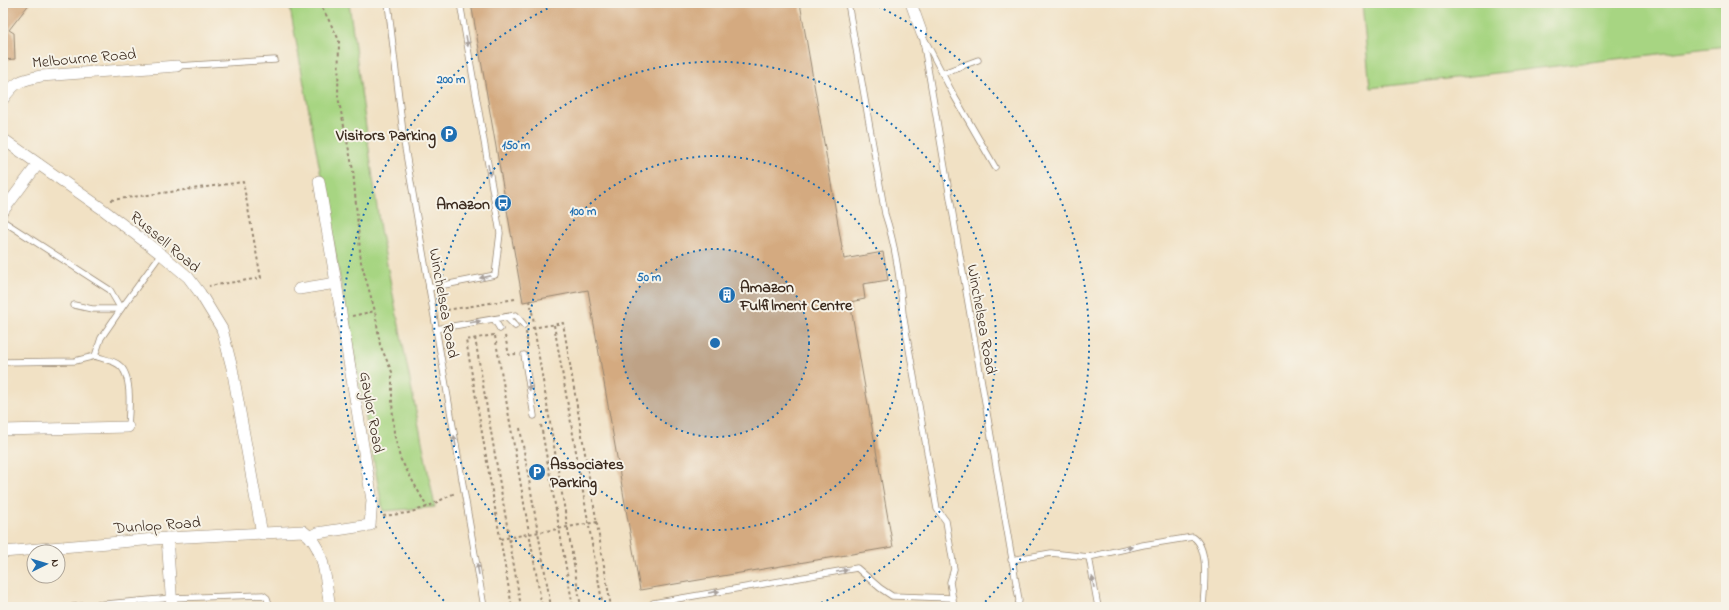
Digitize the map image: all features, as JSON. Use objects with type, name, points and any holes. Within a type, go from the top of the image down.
[{"type":"street","points":[[911,3],[922,34]]},
{"type":"street","name":"Melbourne Road","points":[[3,99],[12,86],[22,79],[41,76],[177,66]]},
{"type":"street","name":"Russell Road","points":[[3,139],[100,208],[161,254],[188,277],[200,293],[222,329],[232,368],[262,534]]},
{"type":"street","points":[[4,208],[38,164]]},
{"type":"street","name":"Gaylor Road","points":[[319,181],[372,500],[370,525]]},
{"type":"street","points":[[299,289],[336,283]]},
{"type":"street","points":[[3,430],[128,427]]},
{"type":"street","points":[[330,607],[321,558],[317,545],[311,536],[317,532],[370,525]]},
{"type":"street","name":"Dunlop Road","points":[[3,552],[167,538],[262,534],[294,530],[303,531],[311,536]]},
{"type":"street","points":[[167,538],[172,602]]},
{"type":"lane","name":"Winchelsea Road","points":[[388,3],[403,136],[484,607]]},
{"type":"lane","points":[[429,288],[495,275],[498,253],[500,233],[460,3]]},
{"type":"lane","points":[[848,3],[885,214],[892,236],[900,283],[903,314],[937,509],[946,521],[954,569],[950,582],[954,607]]},
{"type":"lane","name":"Winchelsea Road","points":[[922,34],[1019,600],[1018,607]]},
{"type":"lane","points":[[922,34],[995,167]]},
{"type":"lane","points":[[177,66],[275,60]]},
{"type":"lane","points":[[943,73],[978,60]]},
{"type":"lane","points":[[3,221],[110,290],[121,308]]},
{"type":"lane","points":[[95,356],[101,338],[161,254]]},
{"type":"lane","points":[[74,305],[92,309],[121,308]]},
{"type":"lane","points":[[436,329],[516,315],[524,325]]},
{"type":"lane","points":[[506,316],[515,326]]},
{"type":"lane","points":[[494,319],[501,332]]},
{"type":"lane","points":[[525,353],[534,416]]},
{"type":"lane","points":[[3,362],[75,361],[95,356],[118,364],[126,373],[129,402],[128,427]]},
{"type":"lane","points":[[1011,560],[1051,553],[1089,557],[1143,545],[1193,537],[1199,541],[1203,550],[1203,607]]},
{"type":"lane","points":[[1089,557],[1098,607]]},
{"type":"lane","points":[[650,607],[653,603],[857,568],[880,588],[892,596],[953,598]]},
{"type":"lane","points":[[73,607],[172,602],[263,595],[267,598],[270,607]]},
{"type":"path","points":[[320,3],[339,40],[338,97],[353,170],[361,262],[375,311],[380,345],[392,372],[394,433],[400,458],[427,508]]},
{"type":"path","points":[[100,208],[107,201],[243,182],[261,278],[206,286],[200,293]]},
{"type":"path","points":[[433,313],[515,299]]},
{"type":"path","points":[[530,300],[581,607]]},
{"type":"path","points":[[341,319],[375,311]]},
{"type":"path","points":[[512,607],[466,340],[495,335],[501,332],[508,355],[525,353],[525,329],[563,323],[611,607]]},
{"type":"path","points":[[554,325],[603,607]]},
{"type":"path","points":[[495,335],[542,607]]},
{"type":"path","points":[[475,338],[521,607]]},
{"type":"path","points":[[541,425],[573,607]]},
{"type":"path","points":[[520,428],[551,607]]},
{"type":"path","points":[[370,525],[380,517],[408,513],[427,508],[450,494]]},
{"type":"path","points":[[500,539],[597,522]]},
{"type":"green space","points":[[289,3],[349,3],[380,229],[435,507],[383,511]]},
{"type":"green space","points":[[1362,3],[1726,3],[1726,46],[1370,88]]},
{"type":"building","points":[[3,3],[30,3],[9,30],[14,33],[15,59],[3,60]]},
{"type":"building","name":"Amazon Fulfilment Centre","points":[[471,3],[800,3],[844,259],[883,252],[888,280],[863,284],[865,299],[850,302],[893,547],[640,590],[588,290],[523,302]]},
{"type":"place","name":"Visitors Parking","points":[[449,134]]},
{"type":"place","name":"Amazon","points":[[503,203]]},
{"type":"place","name":"Amazon Fulfilment Centre","points":[[727,295]]},
{"type":"place","name":"Associates Parking","points":[[537,472]]}]
